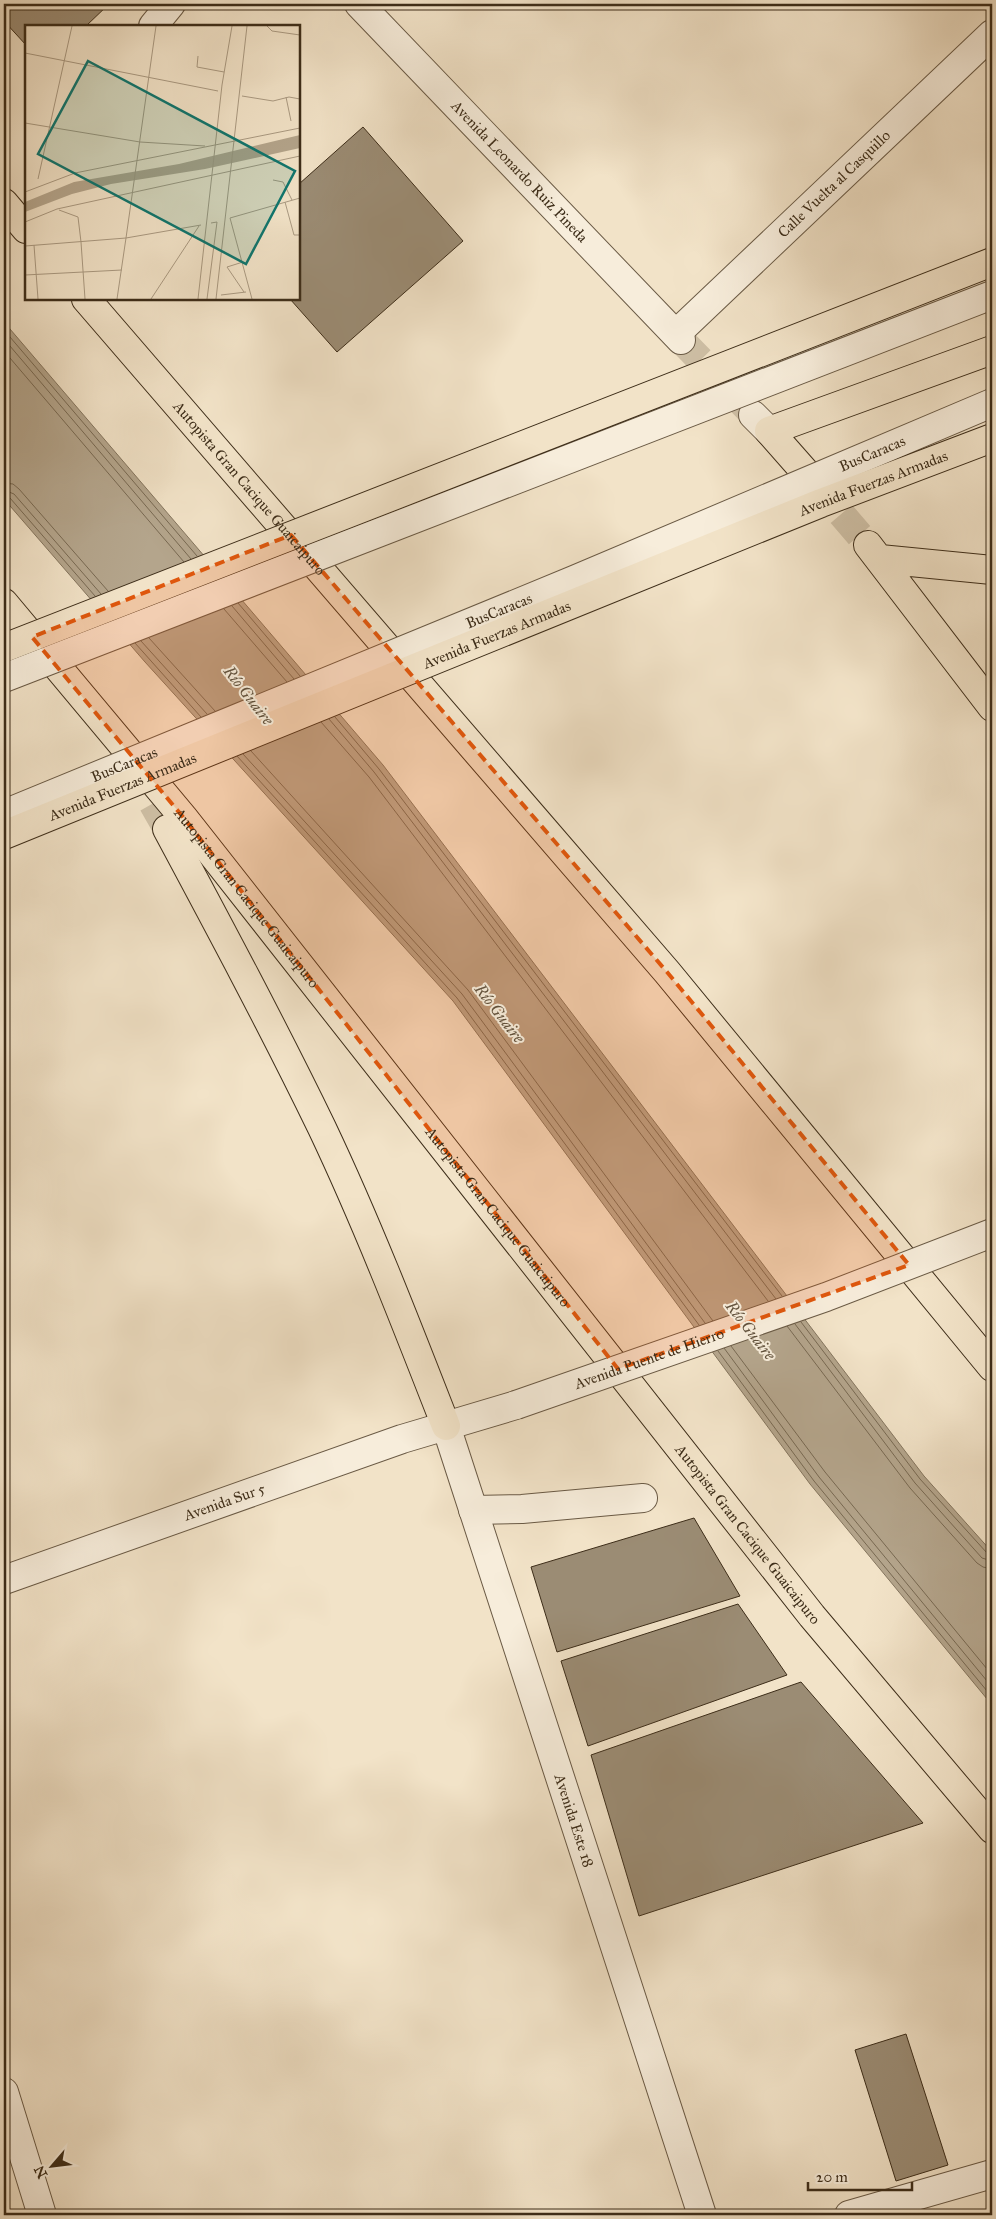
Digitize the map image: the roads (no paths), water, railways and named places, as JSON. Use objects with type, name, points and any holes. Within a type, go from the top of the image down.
[{"type":"main road","points":[[4,203],[25,228]]},
{"type":"main road","points":[[4,648],[992,262]]},
{"type":"main road","name":"Autopista Gran Cacique Guaicaipuro","points":[[87,300],[666,972],[992,1367]]},
{"type":"main road","points":[[806,474],[761,423],[992,350]]},
{"type":"main road","name":"Avenida Fuerzas Armadas","points":[[4,835],[812,506],[992,438]]},
{"type":"main road","points":[[992,570],[874,552],[992,707]]},
{"type":"main road","name":"Autopista Gran Cacique Guaicaipuro","points":[[4,604],[183,818],[812,1616],[992,1829]]},
{"type":"main road","points":[[167,829],[227,940],[322,1129],[392,1286],[446,1426]]},
{"type":"street","points":[[154,25],[171,4]]},
{"type":"street","name":"Avenida Leonardo Ruiz Pineda","points":[[359,4],[679,337]]},
{"type":"street","name":"Calle Vuelta al Casquillo","points":[[679,337],[992,36]]},
{"type":"street","points":[[4,678],[992,295]]},
{"type":"street","name":"BusCaracas","points":[[4,814],[574,580],[992,403]]},
{"type":"street","name":"Avenida Puente de Hierro","points":[[446,1426],[516,1405],[826,1297],[992,1234]]},
{"type":"street","name":"Avenida Este 18","points":[[446,1426],[702,2215]]},
{"type":"street","name":"Avenida Sur 5","points":[[4,1580],[402,1439],[446,1426]]},
{"type":"street","points":[[473,1510],[522,1509],[644,1498]]},
{"type":"street","points":[[4,2092],[42,2215]]},
{"type":"street","points":[[849,2215],[992,2174]]},
{"type":"water","name":"Río Guaire","points":[[4,322],[383,765],[924,1476],[992,1552],[992,1705],[810,1484],[453,1001],[145,662],[4,499]]},
{"type":"tunnel","points":[[681,340],[750,411]]},
{"type":"tunnel","points":[[814,482],[868,545]]},
{"type":"tunnel","points":[[132,767],[167,829]]}]
